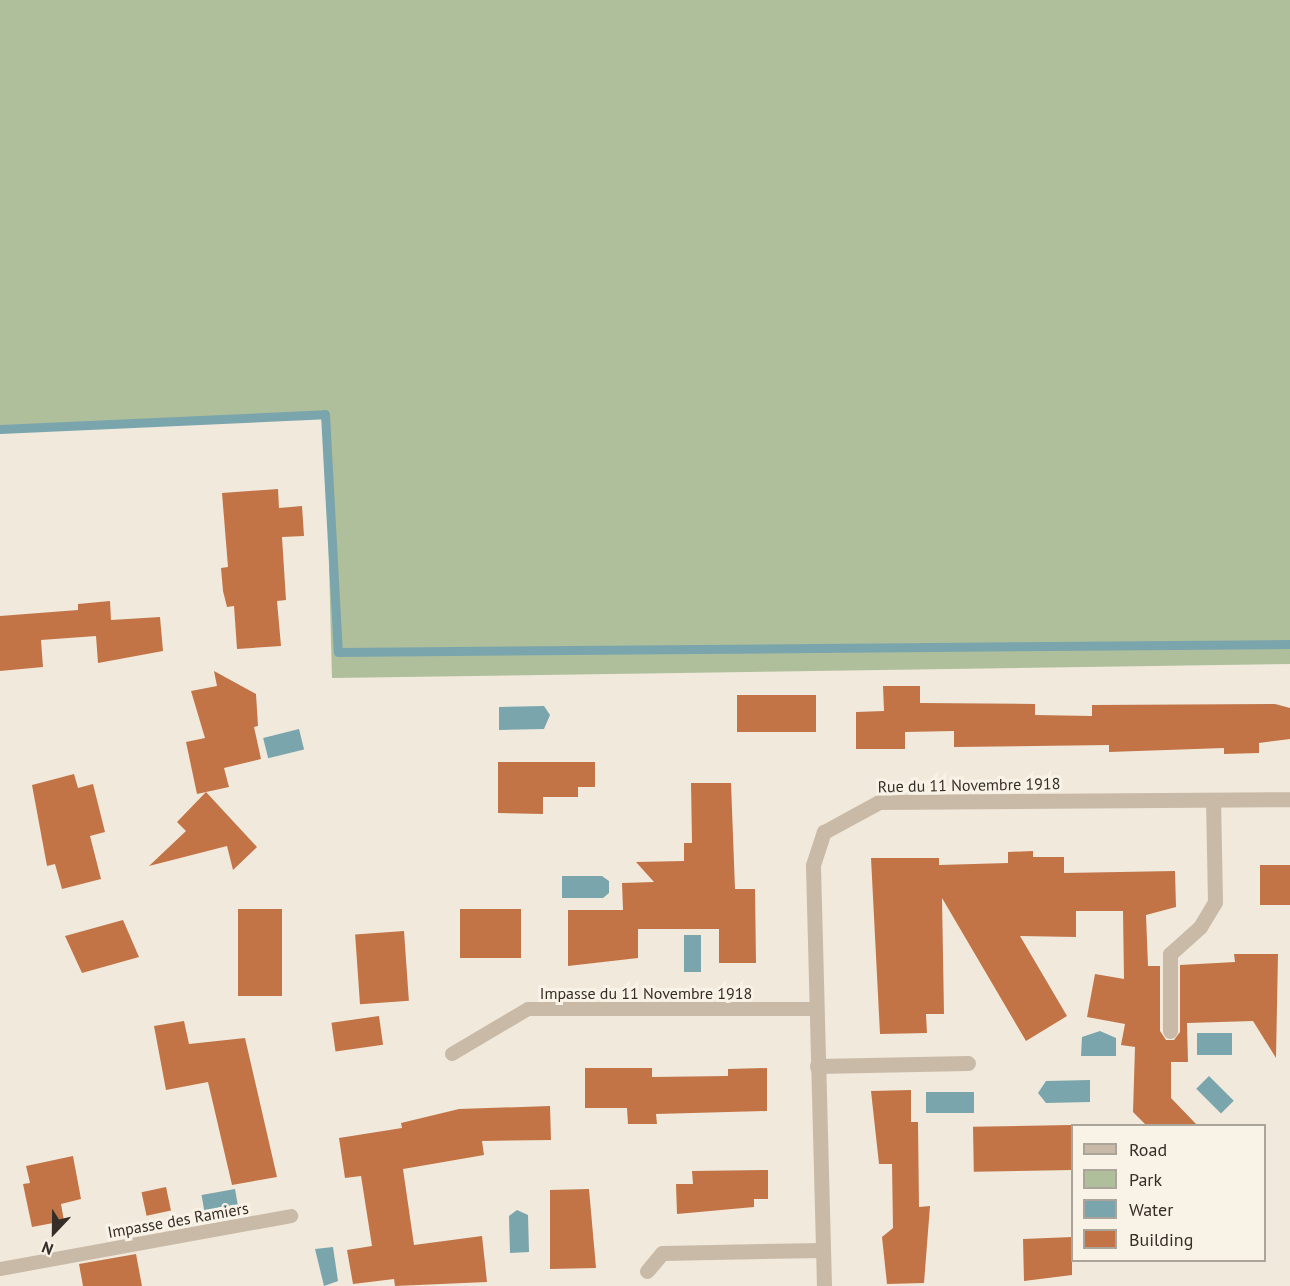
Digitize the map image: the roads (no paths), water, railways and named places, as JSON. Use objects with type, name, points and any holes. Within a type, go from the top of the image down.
[{"type":"street","name":"Rue du 11 Novembre 1918","points":[[824,1286],[813,865],[824,832],[854,812],[879,802],[1290,799]]},
{"type":"street","points":[[1170,1030],[1170,954],[1200,927],[1215,902],[1214,801]]},
{"type":"street","points":[[817,1066],[969,1063]]},
{"type":"street","points":[[647,1271],[662,1253],[822,1250]]},
{"type":"lane","name":"Impasse du 11 Novembre 1918","points":[[452,1054],[528,1009],[816,1009]]},
{"type":"lane","name":"Impasse des Ramiers","points":[[0,1269],[291,1216]]},
{"type":"water","points":[[544,706],[550,715],[544,729],[499,730],[499,707]]},
{"type":"water","points":[[299,729],[304,749],[268,758],[263,738]]},
{"type":"water","points":[[562,876],[602,876],[609,881],[609,893],[603,898],[562,898]]},
{"type":"water","points":[[684,935],[701,935],[701,972],[684,972]]},
{"type":"water","points":[[1100,1031],[1116,1038],[1116,1056],[1081,1056],[1082,1037]]},
{"type":"water","points":[[1197,1033],[1232,1033],[1232,1055],[1197,1055]]},
{"type":"water","points":[[1209,1076],[1234,1101],[1221,1113],[1196,1089]]},
{"type":"water","points":[[1090,1080],[1090,1102],[1046,1103],[1038,1093],[1046,1081]]},
{"type":"water","points":[[926,1092],[974,1092],[974,1113],[926,1113]]},
{"type":"water","points":[[235,1189],[238,1206],[204,1212],[202,1195]]},
{"type":"water","points":[[517,1210],[528,1215],[529,1252],[510,1253],[509,1216]]},
{"type":"water","points":[[333,1247],[338,1281],[324,1286],[315,1249]]},
{"type":"waterway","points":[[0,429],[325,414],[338,652],[1290,644]]}]
